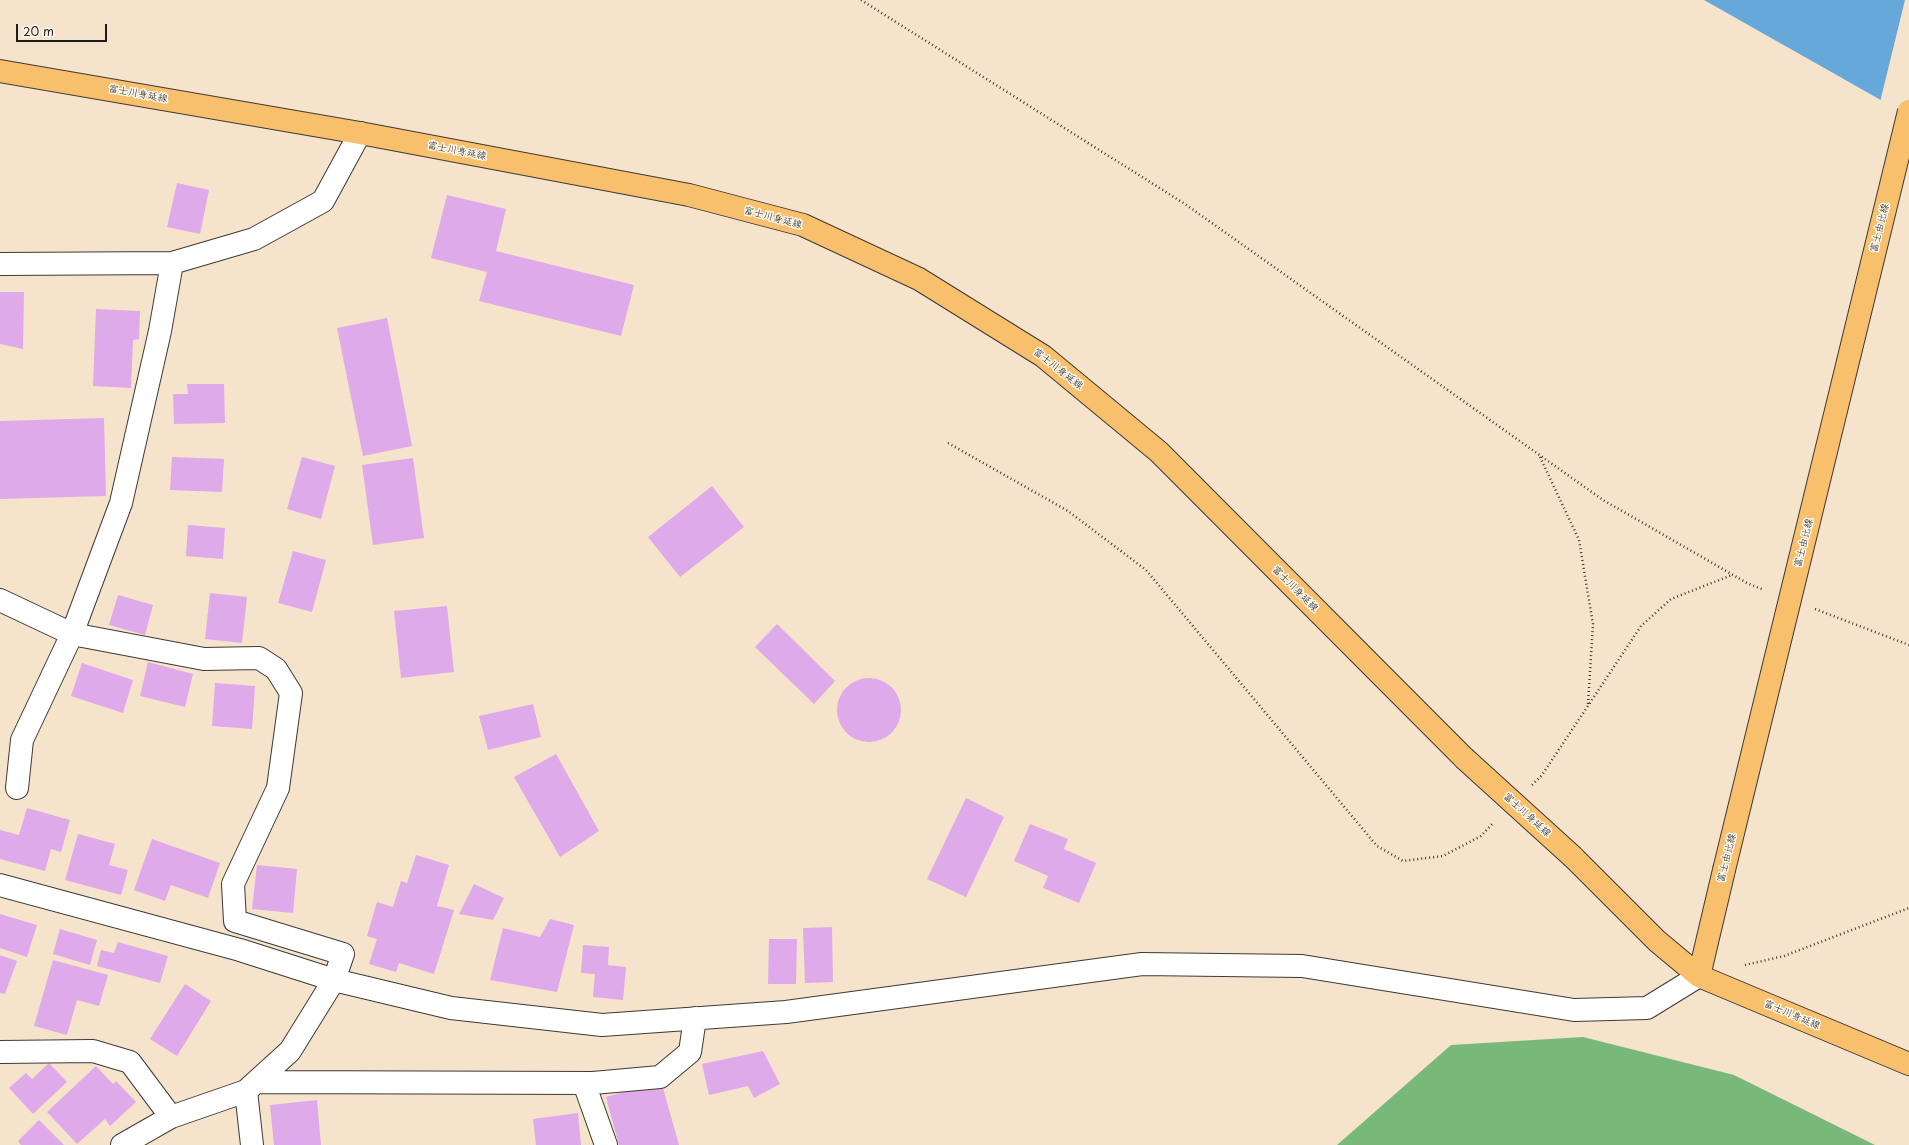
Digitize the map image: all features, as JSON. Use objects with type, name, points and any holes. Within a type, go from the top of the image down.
[{"type":"main road","name":"富士川身延線","points":[[0,71],[360,132],[689,195],[803,225],[919,279],[1043,356],[1159,452],[1464,758],[1573,857],[1657,941],[1699,976],[1909,1064]]},
{"type":"main road","name":"富士由比線","points":[[1699,976],[1909,111]]},
{"type":"street","points":[[0,264],[172,263],[254,239],[323,201],[360,132]]},
{"type":"street","points":[[17,788],[22,740],[72,634],[121,503],[160,331],[172,263]]},
{"type":"street","points":[[0,600],[72,634],[204,659],[259,658],[276,668],[291,693],[278,788],[233,884],[235,921],[343,954],[334,980],[290,1051],[251,1086],[252,1145]]},
{"type":"street","points":[[0,885],[240,950],[334,980],[451,1008],[602,1025],[786,1012],[1142,964],[1302,966],[1574,1010],[1647,1008],[1699,976]]},
{"type":"street","points":[[122,1145],[171,1116],[251,1086],[584,1083],[660,1077],[690,1052],[695,1018]]},
{"type":"street","points":[[0,1052],[93,1051],[130,1062],[171,1116]]},
{"type":"street","points":[[584,1083],[606,1145]]},
{"type":"path","points":[[861,0],[1185,204],[1603,500],[1747,584],[1769,592]]},
{"type":"path","points":[[1540,455],[1579,540],[1593,624],[1588,705]]},
{"type":"path","points":[[1814,608],[1909,645]]},
{"type":"path","points":[[1699,976],[1784,956],[1909,908]]},
{"type":"green space","points":[[1583,1037],[1734,1075],[1875,1145],[1337,1145],[1451,1045]]},
{"type":"water","points":[[1704,0],[1909,0],[1909,120],[1879,99]]},
{"type":"pier","points":[[1905,0],[1909,0],[1909,122],[1880,102]]},
{"type":"building","points":[[177,183],[209,190],[200,234],[167,227]]},
{"type":"building","points":[[447,195],[506,209],[496,251],[634,285],[621,336],[479,301],[487,272],[431,258]]},
{"type":"building","points":[[0,292],[24,292],[23,349],[0,344]]},
{"type":"building","points":[[96,309],[140,311],[139,339],[133,340],[131,388],[93,386]]},
{"type":"building","points":[[387,318],[412,446],[363,456],[337,328]]},
{"type":"building","points":[[187,384],[224,384],[225,423],[174,424],[173,394],[188,394]]},
{"type":"building","points":[[104,418],[106,496],[0,499],[0,421]]},
{"type":"building","points":[[172,457],[224,459],[222,492],[170,490]]},
{"type":"building","points":[[302,457],[335,466],[321,519],[287,509]]},
{"type":"building","points":[[413,458],[424,538],[373,545],[362,465]]},
{"type":"building","points":[[712,486],[744,527],[680,577],[648,537]]},
{"type":"building","points":[[188,525],[225,528],[223,559],[186,556]]},
{"type":"building","points":[[293,551],[326,560],[312,612],[278,603]]},
{"type":"building","points":[[210,593],[247,597],[242,643],[205,639]]},
{"type":"building","points":[[118,595],[153,605],[145,635],[109,625]]},
{"type":"building","points":[[447,606],[454,672],[401,678],[394,611]]},
{"type":"building","points":[[777,624],[835,681],[814,704],[755,647]]},
{"type":"building","points":[[148,662],[193,674],[185,707],[140,696]]},
{"type":"building","points":[[82,663],[133,680],[123,713],[71,696]]},
{"type":"building","points":[[863,678],[875,678],[892,687],[899,698],[901,710],[899,722],[892,733],[875,742],[863,742],[851,737],[842,728],[837,716],[837,704],[842,692],[851,683]]},
{"type":"building","points":[[215,683],[255,686],[252,729],[212,726]]},
{"type":"building","points":[[533,704],[541,737],[488,750],[479,716]]},
{"type":"building","points":[[556,754],[599,831],[560,857],[514,777]]},
{"type":"building","points":[[966,798],[1004,817],[966,897],[927,879]]},
{"type":"building","points":[[27,808],[70,820],[61,852],[51,849],[45,871],[0,859],[0,830],[19,835]]},
{"type":"building","points":[[1030,824],[1068,839],[1064,849],[1096,863],[1079,903],[1043,888],[1048,876],[1014,861]]},
{"type":"building","points":[[78,834],[115,844],[109,865],[128,870],[121,895],[65,880]]},
{"type":"building","points":[[152,839],[220,863],[208,898],[171,885],[165,901],[134,890]]},
{"type":"building","points":[[416,855],[449,865],[437,906],[454,910],[434,974],[399,963],[396,972],[369,964],[377,939],[367,936],[377,902],[393,907],[401,881],[407,883]]},
{"type":"building","points":[[257,865],[297,869],[293,913],[252,909]]},
{"type":"building","points":[[474,884],[504,898],[493,920],[459,914]]},
{"type":"building","points":[[0,914],[37,925],[27,957],[0,948]]},
{"type":"building","points":[[550,919],[574,925],[557,992],[490,980],[503,928],[540,937]]},
{"type":"building","points":[[832,927],[833,982],[805,983],[803,928]]},
{"type":"building","points":[[60,929],[97,940],[90,965],[53,954]]},
{"type":"building","points":[[769,939],[797,939],[796,984],[768,984]]},
{"type":"building","points":[[118,942],[168,956],[160,983],[97,966],[101,950],[114,953]]},
{"type":"building","points":[[583,945],[609,947],[608,965],[626,967],[623,1000],[593,997],[595,974],[581,973]]},
{"type":"building","points":[[0,955],[17,961],[5,994],[0,993]]},
{"type":"building","points":[[53,960],[108,975],[99,1006],[77,1000],[67,1035],[34,1026]]},
{"type":"building","points":[[185,984],[211,1001],[177,1056],[150,1039]]},
{"type":"building","points":[[763,1051],[780,1084],[754,1098],[748,1086],[709,1095],[702,1064]]},
{"type":"building","points":[[49,1063],[67,1082],[33,1114],[9,1088],[26,1073],[32,1079]]},
{"type":"building","points":[[96,1066],[113,1084],[116,1081],[136,1102],[110,1126],[105,1119],[77,1144],[47,1112]]},
{"type":"building","points":[[661,1081],[679,1145],[619,1145],[606,1097]]},
{"type":"building","points":[[317,1100],[321,1145],[274,1145],[270,1105]]},
{"type":"building","points":[[578,1113],[581,1145],[536,1145],[533,1119]]},
{"type":"building","points":[[39,1120],[64,1145],[21,1145],[18,1141]]}]
